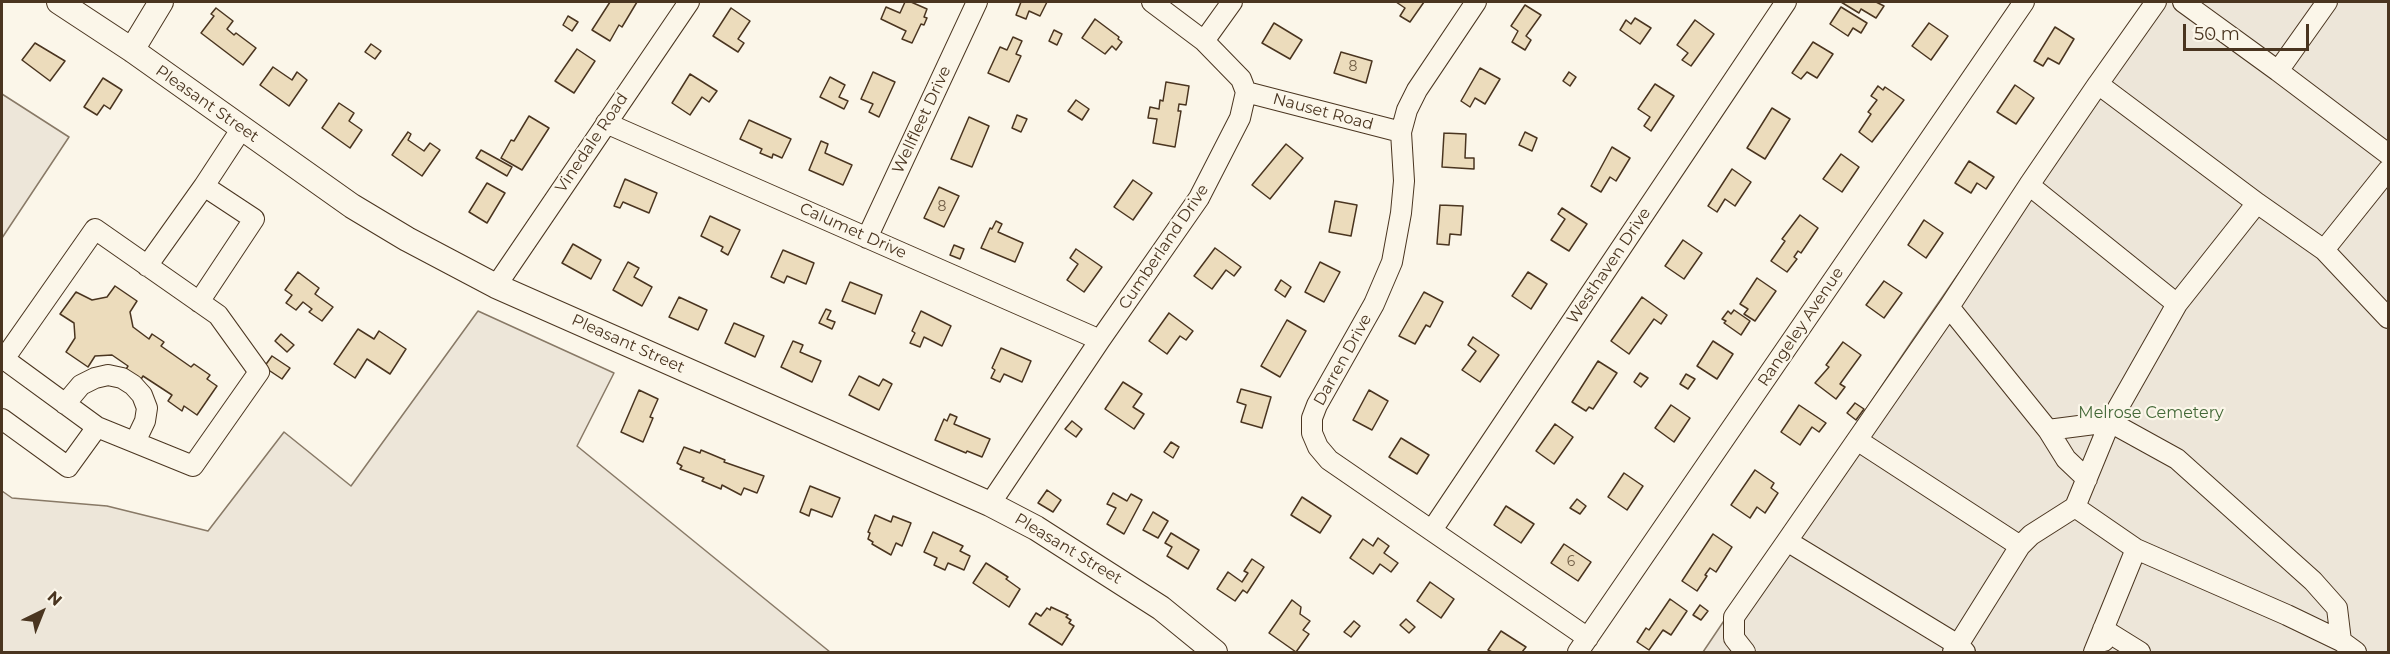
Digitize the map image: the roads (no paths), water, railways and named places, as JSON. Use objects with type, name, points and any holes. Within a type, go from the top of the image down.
[{"type":"main road","name":"Pleasant Street","points":[[59,2],[132,50],[352,206],[407,239],[496,286],[990,504],[1045,534],[1161,608],[1215,652]]},
{"type":"main road","points":[[132,50],[160,2]]},
{"type":"street","name":"Vinedale Road","points":[[496,286],[689,2]]},
{"type":"street","name":"Wellfleet Drive","points":[[867,238],[977,2]]},
{"type":"street","points":[[1152,2],[1204,41],[1229,65],[1240,79],[1246,92]]},
{"type":"street","points":[[1204,41],[1232,2]]},
{"type":"street","name":"Darren Drive","points":[[1476,2],[1417,90],[1407,110],[1401,132],[1403,197],[1392,262],[1374,304],[1317,405],[1312,418],[1312,433],[1318,447],[1329,460],[1432,530],[1583,645]]},
{"type":"street","name":"Westhaven Drive","points":[[1432,530],[1786,2]]},
{"type":"street","name":"Rangeley Avenue","points":[[1583,645],[2024,2]]},
{"type":"street","points":[[1745,652],[1734,638],[1734,617],[1949,307],[2029,185],[2156,2]]},
{"type":"street","points":[[2183,2],[2388,154]]},
{"type":"street","points":[[2278,71],[2326,2]]},
{"type":"street","points":[[2098,84],[2257,204],[2324,250],[2388,318]]},
{"type":"street","name":"Nauset Road","points":[[1246,92],[1401,132]]},
{"type":"street","name":"Cumberland Drive","points":[[990,504],[1199,198],[1240,118],[1246,92]]},
{"type":"street","name":"Calumet Drive","points":[[606,123],[1100,340]]},
{"type":"street","points":[[147,266],[242,128]]},
{"type":"street","points":[[2324,250],[2388,170]]},
{"type":"street","points":[[2029,185],[2177,304]]},
{"type":"street","points":[[199,302],[254,219],[204,186]]},
{"type":"street","points":[[1787,541],[1959,650],[2020,546],[2075,507],[2110,422],[2177,304],[2257,204]]},
{"type":"street","points":[[95,229],[199,302],[218,315],[259,372],[193,466],[97,428],[3,361],[95,229]]},
{"type":"street","points":[[1949,307],[2048,430],[2066,459],[2087,479]]},
{"type":"street","points":[[65,404],[81,385],[95,378],[108,375],[122,378],[142,395],[147,408],[145,421],[135,442]]},
{"type":"street","points":[[2,419],[68,467],[97,428]]},
{"type":"street","points":[[2048,430],[2110,422],[2177,459],[2313,580],[2337,608],[2349,647]]},
{"type":"street","points":[[1857,440],[2020,546]]},
{"type":"street","points":[[2075,507],[2136,549],[2287,615],[2349,647]]},
{"type":"street","points":[[2094,652],[2136,549]]},
{"type":"street","points":[[2103,629],[2104,652]]},
{"type":"street","points":[[2103,629],[2140,652]]},
{"type":"park label","name":"Melrose Cemetery","points":[[2151,413]]}]
